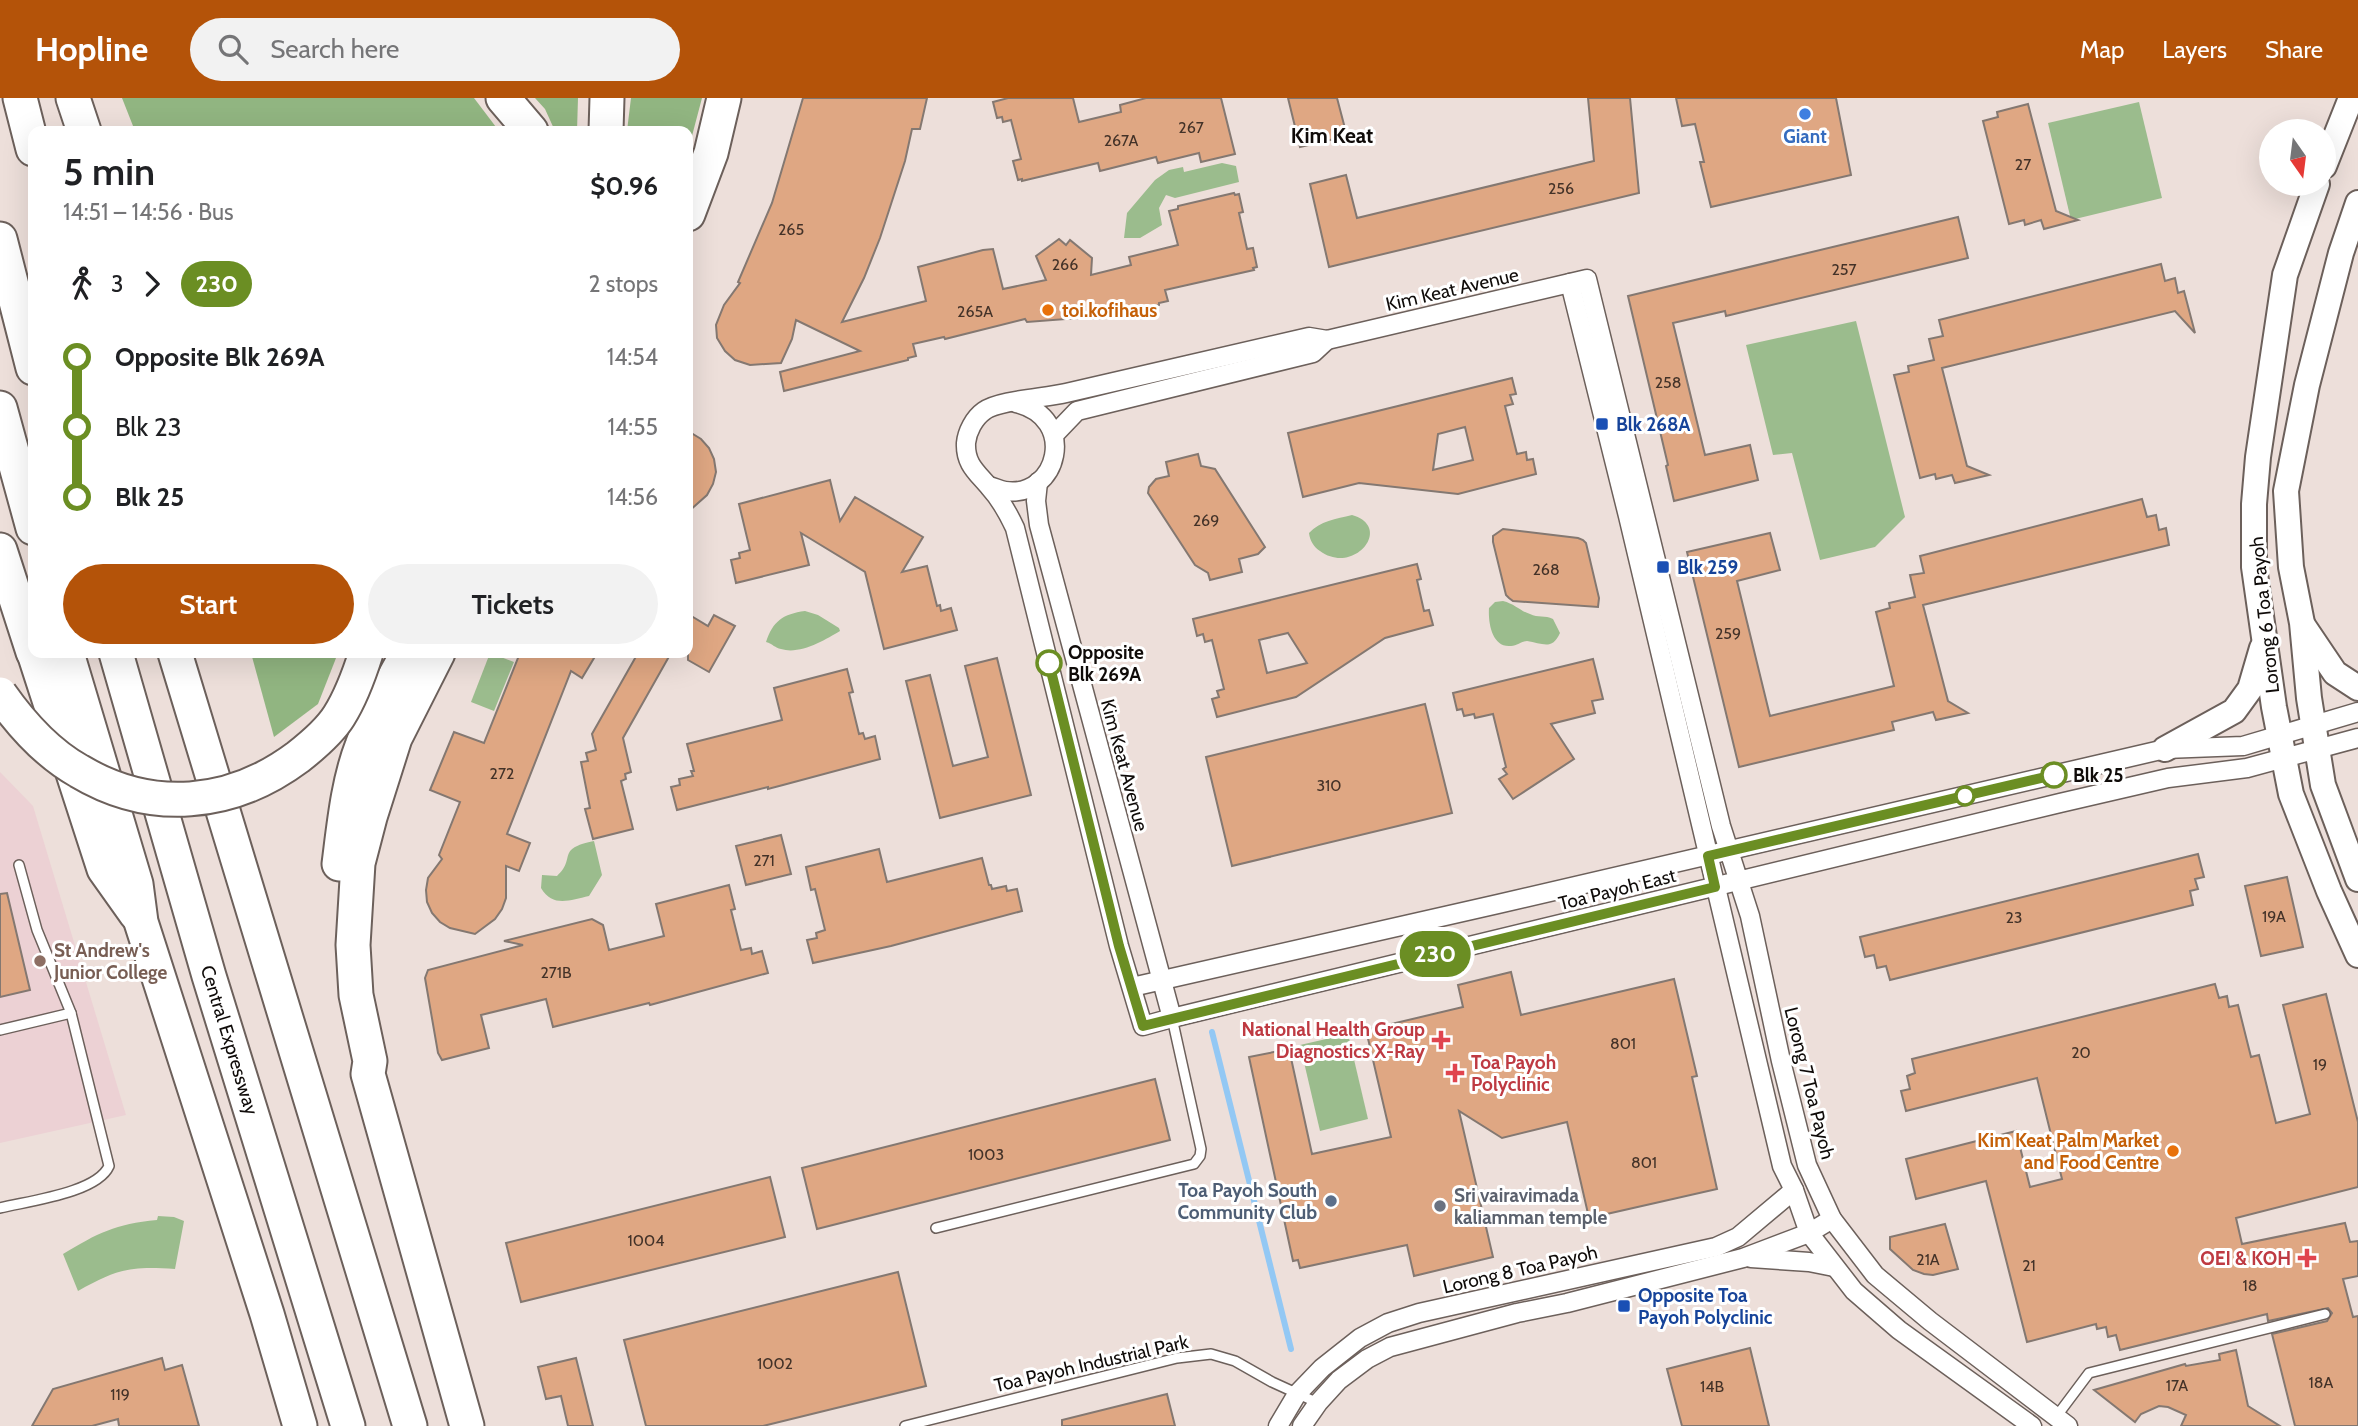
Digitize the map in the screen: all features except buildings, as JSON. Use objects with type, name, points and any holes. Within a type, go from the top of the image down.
[{"type":"highway","points":[[20,98],[28,129]]},
{"type":"highway","points":[[74,98],[82,126]]},
{"type":"highway","points":[[503,98],[527,126]]},
{"type":"highway","points":[[606,126],[607,98]]},
{"type":"highway","points":[[693,201],[711,153],[724,98]]},
{"type":"highway","points":[[0,239],[28,349]]},
{"type":"highway","points":[[4,419],[28,509]]},
{"type":"highway","points":[[0,550],[28,637]]},
{"type":"highway","points":[[35,658],[104,869],[141,922]]},
{"type":"highway","points":[[68,658],[136,884],[141,922],[300,1426]]},
{"type":"highway","name":"Central Expressway","points":[[117,658],[209,976],[348,1426]]},
{"type":"highway","points":[[177,658],[410,1426]]},
{"type":"highway","points":[[0,694],[19,722],[77,771],[128,793],[171,800],[199,799],[248,787],[280,771],[310,748],[338,718],[359,678],[365,658]]},
{"type":"highway","points":[[368,1074],[359,1064],[338,956],[338,872],[346,812],[361,748],[386,692],[405,658]]},
{"type":"highway","points":[[435,658],[395,738],[370,817],[358,863],[353,945],[356,995],[370,1061],[368,1074],[463,1411]]},
{"type":"main road","points":[[2336,136],[2351,98]]},
{"type":"main road","name":"Lorong 6 Toa Payoh","points":[[2313,196],[2285,275],[2258,457],[2254,504],[2254,567],[2291,794],[2329,891],[2358,955]]},
{"type":"main road","name":"Lorong 6 Toa Payoh","points":[[2358,203],[2343,245],[2307,385],[2286,491],[2291,567],[2302,623],[2314,737],[2323,785],[2358,879]]},
{"type":"main road","points":[[2302,623],[2335,673],[2358,688]]},
{"type":"main road","points":[[2165,749],[2234,712],[2250,689],[2264,641]]},
{"type":"street","name":"Kim Keat Avenue","points":[[1132,987],[1119,946],[1015,528],[1007,510],[989,486],[975,475],[967,459],[966,442],[971,425],[983,412],[998,404],[1016,403],[1309,337],[1327,340],[1579,281],[1620,449]]},
{"type":"street","name":"Kim Keat Avenue","points":[[1172,1018],[1039,525],[1036,501],[1038,482],[1050,469],[1055,452],[1054,435],[1077,411],[1313,353],[1327,340]]},
{"type":"street","points":[[1016,403],[1029,406],[1040,413],[1054,435]]},
{"type":"street","points":[[1620,449],[1728,851]]},
{"type":"street","points":[[1620,449],[1715,887],[1782,1166],[1794,1190],[1808,1233],[1854,1291],[1899,1330],[2032,1426]]},
{"type":"street","points":[[989,486],[1014,491],[1023,490],[1038,482]]},
{"type":"street","name":"Toa Payoh East","points":[[2282,746],[2247,768],[2168,778],[1143,1026],[1132,987],[2165,749],[2282,746],[2314,737],[2358,712]]},
{"type":"street","name":"Toa Payoh East","points":[[2314,737],[2358,738]]},
{"type":"street","name":"Lorong 7 Toa Payoh","points":[[1728,851],[1750,916],[1781,1061],[1807,1165],[1832,1219],[1875,1275],[1930,1321],[2062,1422]]},
{"type":"street","name":"Lorong 8 Toa Payoh","points":[[1278,1426],[1297,1394],[1322,1368],[1360,1338],[1388,1323],[1419,1313],[1716,1247],[1738,1237],[1794,1190]]},
{"type":"street","points":[[1303,1426],[1318,1403],[1339,1380],[1367,1359],[1390,1348],[1517,1313],[1567,1303],[1743,1258],[1808,1233],[1832,1219]]},
{"type":"street","points":[[1743,1258],[1799,1261],[1834,1267]]},
{"type":"lane","points":[[0,1208],[85,1187],[100,1179],[109,1166],[71,1013],[37,930],[19,865]]},
{"type":"lane","points":[[0,1030],[71,1013]]},
{"type":"lane","points":[[936,1228],[1194,1164],[1201,1149],[1172,1018]]},
{"type":"lane","points":[[2062,1422],[2089,1373],[2325,1314]]},
{"type":"lane","name":"Toa Payoh Industrial Park","points":[[905,1426],[1177,1358],[1211,1354],[1235,1361],[1318,1403]]},
{"type":"shaded area","name":"St Andrew's Junior College","points":[[0,772],[33,806],[126,1115],[0,1143]]},
{"type":"green space","points":[[122,98],[474,98],[495,126],[133,126]]},
{"type":"green space","points":[[535,98],[578,98],[577,126],[553,126],[545,109]]},
{"type":"green space","points":[[631,98],[702,98],[693,132],[693,126],[628,126]]},
{"type":"green space","points":[[2139,102],[2162,198],[2071,220],[2048,123]]},
{"type":"green space","points":[[1222,163],[1236,166],[1239,182],[1175,198],[1166,195],[1159,208],[1162,225],[1140,238],[1124,238],[1127,213],[1155,180],[1169,170],[1183,167],[1184,172]]},
{"type":"green space","points":[[1856,321],[1905,517],[1875,547],[1820,560],[1792,453],[1773,455],[1746,345]]},
{"type":"green space","points":[[1352,515],[1364,521],[1370,529],[1364,547],[1356,554],[1345,558],[1333,557],[1314,546],[1309,533],[1313,529],[1329,521]]},
{"type":"green space","points":[[1503,601],[1533,615],[1553,619],[1560,633],[1557,639],[1550,644],[1527,641],[1505,646],[1499,643],[1492,633],[1489,608],[1495,602]]},
{"type":"green space","points":[[805,611],[818,615],[840,631],[812,646],[796,650],[779,648],[766,642],[780,620]]},
{"type":"green space","points":[[252,658],[336,658],[318,704],[274,737]]},
{"type":"green space","points":[[488,658],[503,658],[514,662],[494,711],[471,702]]},
{"type":"green space","points":[[594,841],[602,875],[589,896],[562,901],[546,894],[541,888],[542,875],[557,876],[563,870],[570,851]]},
{"type":"green space","points":[[1348,1034],[1368,1119],[1320,1131],[1300,1045]]},
{"type":"green space","points":[[158,1216],[184,1221],[175,1269],[146,1268],[124,1271],[78,1291],[63,1254],[107,1231],[157,1220]]},
{"type":"waterway","points":[[1212,1032],[1291,1349]]},
{"type":"bus line","name":"230","points":[[1049,663],[1119,946],[1143,1026],[1715,887],[1708,856],[2054,775]]},
{"type":"place","name":"Giant","points":[[1805,114]]},
{"type":"place","name":"toi.kofihaus","points":[[1048,310]]},
{"type":"place","name":"Blk 268A","points":[[1602,424]]},
{"type":"place","name":"Blk 259","points":[[1663,567]]},
{"type":"place","name":"Opposite Blk 269A","points":[[1049,663]]},
{"type":"place","name":"Blk 25","points":[[2054,775]]},
{"type":"place","name":"St Andrew's Junior College","points":[[40,961]]},
{"type":"place","name":"National Health Group Diagnostics X-Ray","points":[[1441,1040]]},
{"type":"place","name":"Toa Payoh Polyclinic","points":[[1455,1073]]},
{"type":"place","name":"Kim Keat Palm Market and Food Centre","points":[[2173,1151]]},
{"type":"place","name":"Toa Payoh South Community Club","points":[[1331,1201]]},
{"type":"place","name":"Sri vairavimada kaliamman temple","points":[[1440,1206]]},
{"type":"place","name":"OEI & KOH","points":[[2307,1258]]},
{"type":"place","name":"Opposite Toa Payoh Polyclinic","points":[[1624,1306]]},
{"type":"district","name":"Kim Keat","points":[[1332,136]]}]
